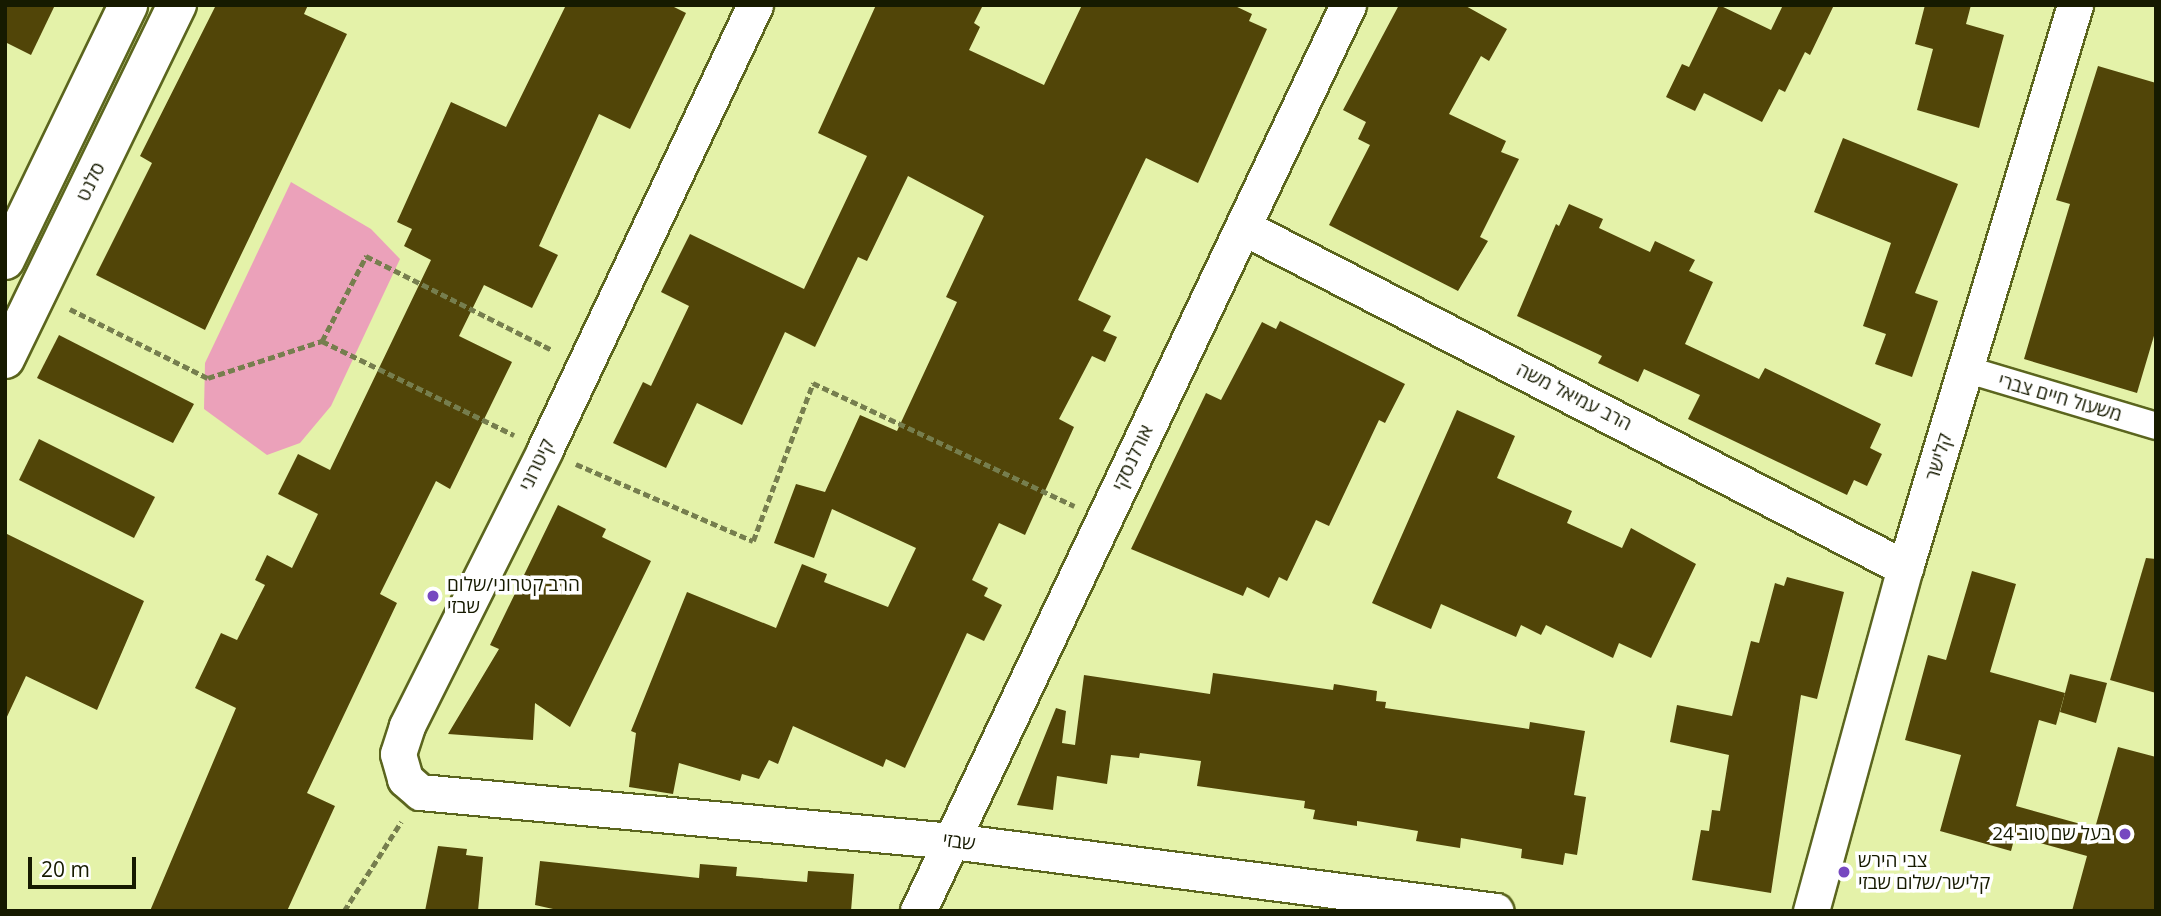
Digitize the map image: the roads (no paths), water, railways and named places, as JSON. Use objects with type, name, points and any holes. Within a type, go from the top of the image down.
[{"type":"street","points":[[5,260],[128,5]]},
{"type":"street","name":"סלנט","points":[[5,359],[177,5]]},
{"type":"street","name":"קיטרוני","points":[[420,792],[405,779],[398,754],[407,726],[545,450],[755,5]]},
{"type":"street","name":"אורלנסקי","points":[[918,911],[1348,5]]},
{"type":"street","name":"קלישר","points":[[1811,911],[1905,568],[1965,369],[2065,9]]},
{"type":"street","name":"הרב עמיאל משה","points":[[1242,227],[1905,568]]},
{"type":"street","name":"משעול חיים צברי","points":[[1965,369],[2156,426]]},
{"type":"street","name":"שבזי","points":[[420,792],[952,841],[1496,911]]},
{"type":"place","name":"הרב קטרוני/שלום שבזי","points":[[433,596]]},
{"type":"place","name":"בעל שם טוב 24","points":[[2125,834]]},
{"type":"place","name":"צבי הירש קלישר/שלום שבזי","points":[[1844,872]]}]
